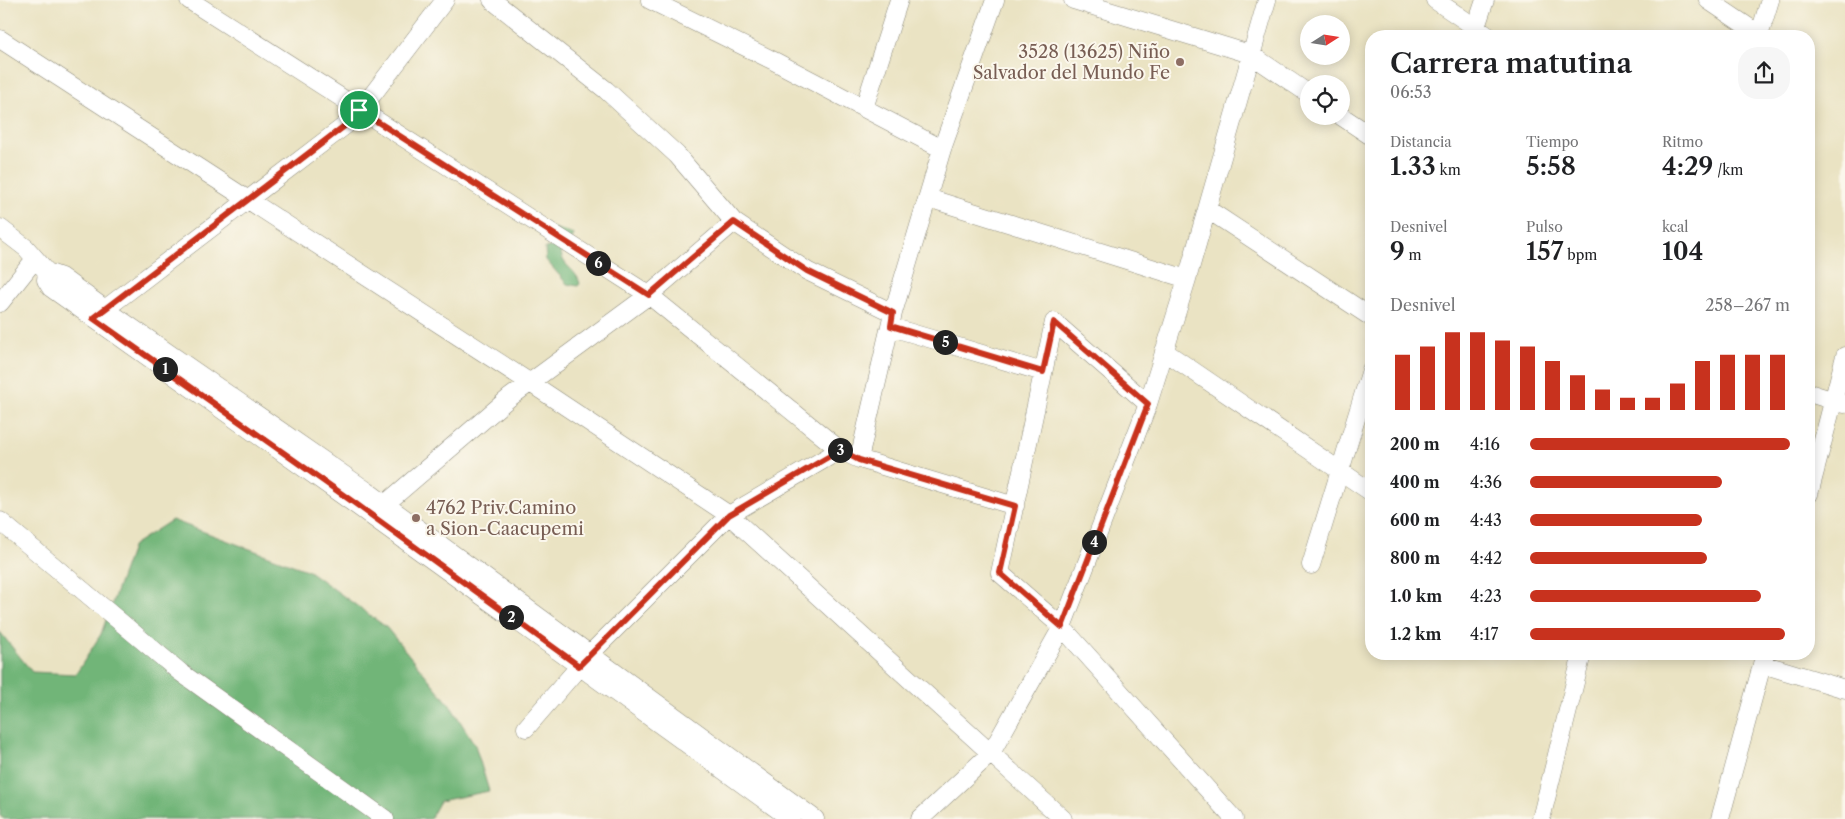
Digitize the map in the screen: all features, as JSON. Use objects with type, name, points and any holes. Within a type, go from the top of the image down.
[{"type":"street","points":[[189,0],[649,295],[840,450],[859,460],[1015,506]]},
{"type":"street","points":[[99,314],[351,121],[445,0]]},
{"type":"street","points":[[492,0],[606,90],[677,155],[734,222],[807,271],[892,320],[1043,372]]},
{"type":"street","points":[[650,0],[942,149]]},
{"type":"street","points":[[864,108],[898,0]]},
{"type":"street","points":[[859,460],[892,320],[942,149],[995,0]]},
{"type":"street","points":[[1073,0],[1250,54],[1300,88]]},
{"type":"street","points":[[920,819],[991,752],[1062,627],[1148,404],[1187,279],[1266,0]]},
{"type":"street","points":[[1435,0],[1475,30]]},
{"type":"street","points":[[1480,30],[1485,0]]},
{"type":"street","points":[[1708,0],[1753,30]]},
{"type":"street","points":[[1761,30],[1770,0]]},
{"type":"street","points":[[0,39],[249,199],[729,515],[1063,819]]},
{"type":"street","points":[[1350,122],[1365,132]]},
{"type":"street","points":[[928,198],[1187,279]]},
{"type":"street","points":[[1207,208],[1365,313]]},
{"type":"street","points":[[378,510],[509,398],[649,295],[734,222]]},
{"type":"street","points":[[0,228],[26,248],[46,272],[61,277],[99,314],[378,510],[584,660],[791,819]]},
{"type":"street","points":[[0,303],[35,259]]},
{"type":"street","points":[[1148,404],[1054,322],[1000,573],[1062,627],[1234,819]]},
{"type":"street","points":[[1164,351],[1365,488]]},
{"type":"street","points":[[1815,476],[1840,402],[1845,356]]},
{"type":"street","points":[[1311,566],[1365,390]]},
{"type":"street","points":[[1815,395],[1840,402]]},
{"type":"street","points":[[526,728],[584,660],[729,515],[840,450]]},
{"type":"street","points":[[0,521],[180,672],[385,819]]},
{"type":"street","points":[[584,660],[815,819]]},
{"type":"street","points":[[1541,819],[1581,660]]},
{"type":"street","points":[[1720,819],[1764,660]]},
{"type":"street","points":[[1767,660],[1845,689]]},
{"type":"green space","points":[[550,227],[574,234],[571,242],[561,253],[564,262],[579,279],[580,284],[578,286],[567,284],[546,260],[545,248],[550,247],[554,242]]},
{"type":"green space","points":[[172,520],[309,571],[386,627],[450,705],[475,745],[489,791],[440,801],[430,819],[4,819],[0,816],[0,632],[32,672],[76,674],[101,634],[133,545]]},
{"type":"place","name":"3528 (13625) Niño Salvador del Mundo Fe","points":[[1180,62]]},
{"type":"place","name":"4762 Priv.Camino a Sion-Caacupemi","points":[[416,518]]},
{"type":"route","points":[[359,110],[649,295],[734,222],[807,271],[893,313],[891,326],[1043,372],[1054,322],[1148,404],[1062,627],[1000,573],[1015,506],[859,460],[840,450],[729,515],[579,666],[356,504],[93,318],[351,121],[359,110]]}]
